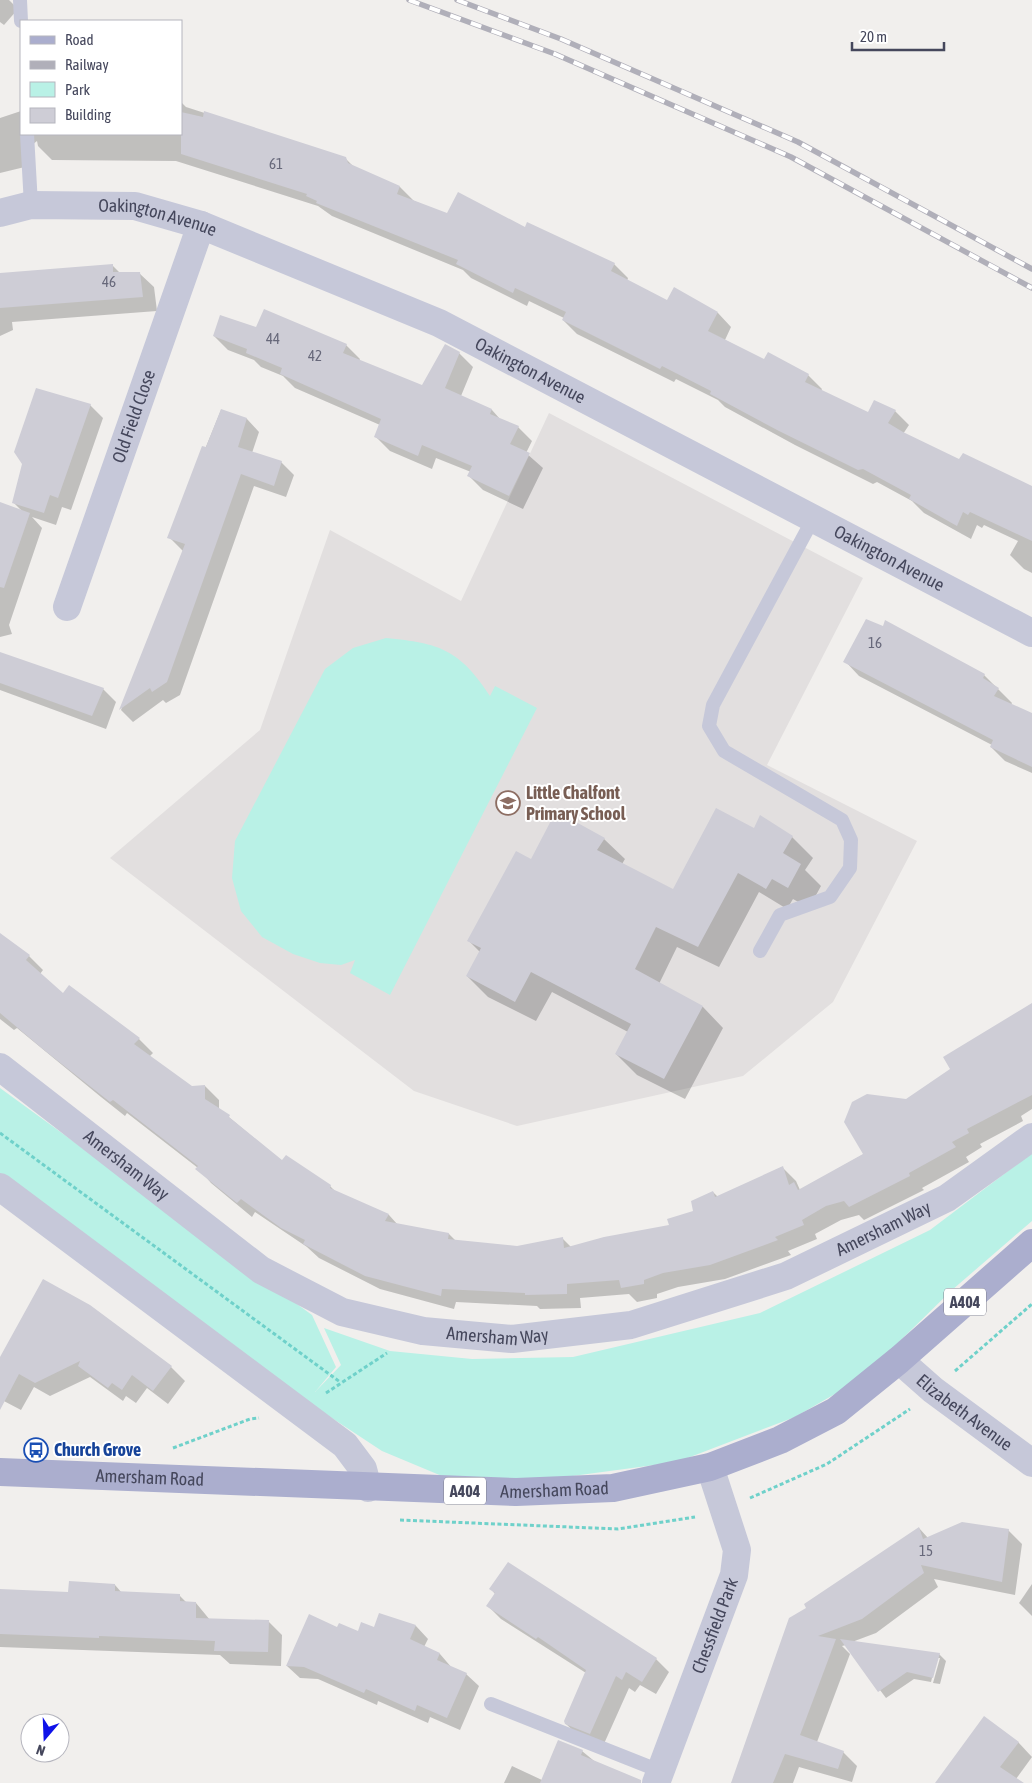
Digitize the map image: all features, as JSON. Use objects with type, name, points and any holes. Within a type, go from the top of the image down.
[{"type":"main road","name":"Amersham Road","points":[[0,1472],[368,1488],[516,1492],[613,1488],[710,1467],[780,1440],[836,1411],[899,1360],[1032,1243]]},
{"type":"street","name":"Oakington Avenue","points":[[0,213],[31,205],[135,206],[201,225],[439,323],[1032,633]]},
{"type":"street","name":"Old Field Close","points":[[67,607],[201,225]]},
{"type":"street","name":"Amersham Way","points":[[0,1067],[261,1270],[342,1312],[423,1331],[512,1339],[631,1325],[786,1276],[947,1198],[1032,1137]]},
{"type":"street","points":[[0,1187],[345,1445],[363,1469],[368,1488]]},
{"type":"street","name":"Elizabeth Avenue","points":[[899,1360],[933,1390],[1032,1463]]},
{"type":"street","name":"Chessfield Park","points":[[658,1777],[734,1575],[737,1550],[710,1467]]},
{"type":"lane","points":[[20,0],[21,20]]},
{"type":"lane","points":[[28,135],[31,205]]},
{"type":"lane","points":[[760,951],[780,915],[830,897],[850,868],[851,840],[842,820],[724,752],[709,726],[713,705],[813,519]]},
{"type":"lane","points":[[491,1704],[658,1777]]},
{"type":"path","points":[[0,1133],[340,1382]]},
{"type":"shaded area","name":"Little Chalfont Primary School","points":[[549,413],[863,578],[767,765],[917,841],[833,1002],[743,1076],[517,1126],[414,1091],[110,858],[260,730],[330,530],[461,601]]},
{"type":"green space","points":[[386,638],[435,646],[458,659],[469,668],[490,696],[495,686],[537,708],[390,995],[350,973],[355,960],[341,965],[320,963],[293,954],[262,937],[241,911],[232,878],[235,841],[325,669],[353,648]]},
{"type":"green space","points":[[0,1088],[312,1315],[336,1367],[315,1392],[341,1365],[324,1328],[390,1351],[472,1359],[573,1357],[760,1313],[930,1230],[1032,1153],[1032,1221],[952,1290],[861,1379],[795,1417],[677,1462],[550,1479],[449,1479],[382,1451],[306,1401],[0,1177]]},
{"type":"building","points":[[204,111],[346,157],[348,163],[400,186],[397,194],[447,213],[458,192],[525,227],[527,222],[615,263],[611,271],[667,300],[674,287],[718,312],[708,331],[764,359],[768,352],[809,374],[805,382],[868,412],[874,400],[896,410],[888,423],[903,432],[959,459],[963,453],[1032,486],[1032,541],[970,512],[968,515],[963,512],[957,526],[909,499],[911,495],[863,469],[858,470],[779,431],[710,394],[711,391],[662,366],[660,369],[562,320],[566,312],[515,288],[513,293],[456,264],[458,260],[316,203],[317,201],[306,196],[307,194],[181,154],[182,112],[203,117]]},
{"type":"building","points":[[113,264],[113,272],[140,272],[143,297],[0,308],[0,273]]},
{"type":"building","points":[[264,309],[347,344],[343,353],[422,385],[445,344],[460,352],[445,388],[492,409],[490,414],[519,426],[510,444],[530,453],[509,496],[467,476],[472,466],[422,445],[418,456],[374,437],[381,419],[280,374],[282,368],[246,353],[247,349],[213,336],[220,315],[256,327]]},
{"type":"building","points":[[36,388],[91,404],[58,498],[50,495],[44,513],[12,503],[22,464],[14,452]]},
{"type":"building","points":[[221,409],[247,418],[238,447],[282,461],[274,486],[241,474],[167,682],[152,692],[150,688],[119,710],[185,544],[167,538],[202,446],[206,447]]},
{"type":"building","points":[[0,502],[30,513],[4,588],[0,587]]},
{"type":"building","points":[[866,619],[883,626],[885,620],[985,674],[983,678],[999,688],[994,696],[1032,713],[1032,767],[990,747],[993,740],[843,662]]},
{"type":"building","points":[[0,652],[104,688],[92,716],[0,683]]},
{"type":"building","name":"Little Chalfont Primary School","points":[[716,808],[754,828],[760,815],[793,836],[783,853],[801,864],[788,888],[772,879],[766,889],[738,873],[698,947],[656,927],[635,969],[703,1006],[664,1079],[615,1054],[631,1024],[531,972],[515,1002],[466,976],[481,948],[467,941],[516,851],[531,859],[556,811],[605,838],[597,850],[673,889]]},
{"type":"building","points":[[0,933],[30,955],[26,960],[63,993],[69,985],[140,1038],[134,1044],[192,1086],[205,1085],[205,1099],[230,1115],[229,1117],[282,1160],[286,1155],[331,1185],[330,1188],[389,1214],[385,1221],[449,1233],[448,1239],[517,1246],[563,1237],[564,1248],[604,1237],[669,1225],[667,1219],[693,1211],[691,1201],[713,1191],[715,1197],[783,1166],[789,1185],[794,1182],[798,1190],[863,1154],[844,1122],[852,1102],[867,1094],[906,1099],[950,1069],[943,1057],[1032,1003],[1032,1095],[967,1129],[969,1133],[952,1142],[956,1147],[909,1173],[910,1176],[849,1207],[844,1201],[826,1206],[802,1220],[804,1225],[775,1237],[778,1240],[710,1265],[663,1273],[644,1280],[644,1284],[621,1288],[619,1280],[567,1284],[567,1294],[525,1295],[525,1293],[442,1289],[441,1296],[365,1276],[303,1244],[305,1240],[281,1228],[241,1199],[237,1203],[195,1169],[198,1166],[113,1100],[110,1102],[44,1050],[0,1013]]},
{"type":"building","points":[[43,1279],[90,1305],[172,1366],[153,1391],[132,1375],[122,1390],[112,1383],[108,1388],[78,1366],[80,1361],[35,1383],[19,1374],[0,1410],[0,1357]]},
{"type":"building","points":[[962,1522],[1009,1529],[1002,1582],[921,1565],[924,1573],[862,1619],[818,1636],[836,1639],[800,1735],[844,1751],[838,1769],[785,1754],[773,1783],[731,1783],[789,1618],[806,1608],[804,1604],[919,1527],[923,1539]]},
{"type":"building","points":[[508,1562],[657,1658],[642,1682],[626,1672],[622,1680],[616,1676],[590,1734],[565,1724],[564,1721],[586,1670],[538,1637],[536,1639],[486,1606],[495,1593],[489,1589]]},
{"type":"building","points":[[69,1581],[115,1584],[115,1591],[180,1594],[180,1601],[196,1602],[196,1618],[269,1620],[268,1652],[214,1651],[215,1641],[0,1634],[0,1589],[68,1592]]},
{"type":"building","points":[[379,1613],[416,1625],[410,1639],[440,1653],[437,1660],[467,1673],[447,1718],[417,1705],[415,1711],[366,1689],[364,1693],[304,1667],[286,1666],[309,1614],[337,1627],[339,1623],[358,1631],[361,1622],[374,1627]]},
{"type":"building","points":[[840,1639],[940,1653],[933,1678],[907,1672],[878,1692]]},
{"type":"building","points":[[984,1716],[1019,1742],[1000,1767],[1024,1783],[935,1783]]},
{"type":"building","points":[[558,1740],[583,1750],[581,1755],[641,1780],[641,1783],[540,1783]]},
{"type":"railway","points":[[409,0],[555,54],[791,157],[1032,288]]},
{"type":"railway","points":[[457,0],[561,39],[798,142],[1032,269]]},
{"type":"place","name":"Little Chalfont Primary School","points":[[508,803]]},
{"type":"place","name":"Church Grove","points":[[36,1450]]}]
